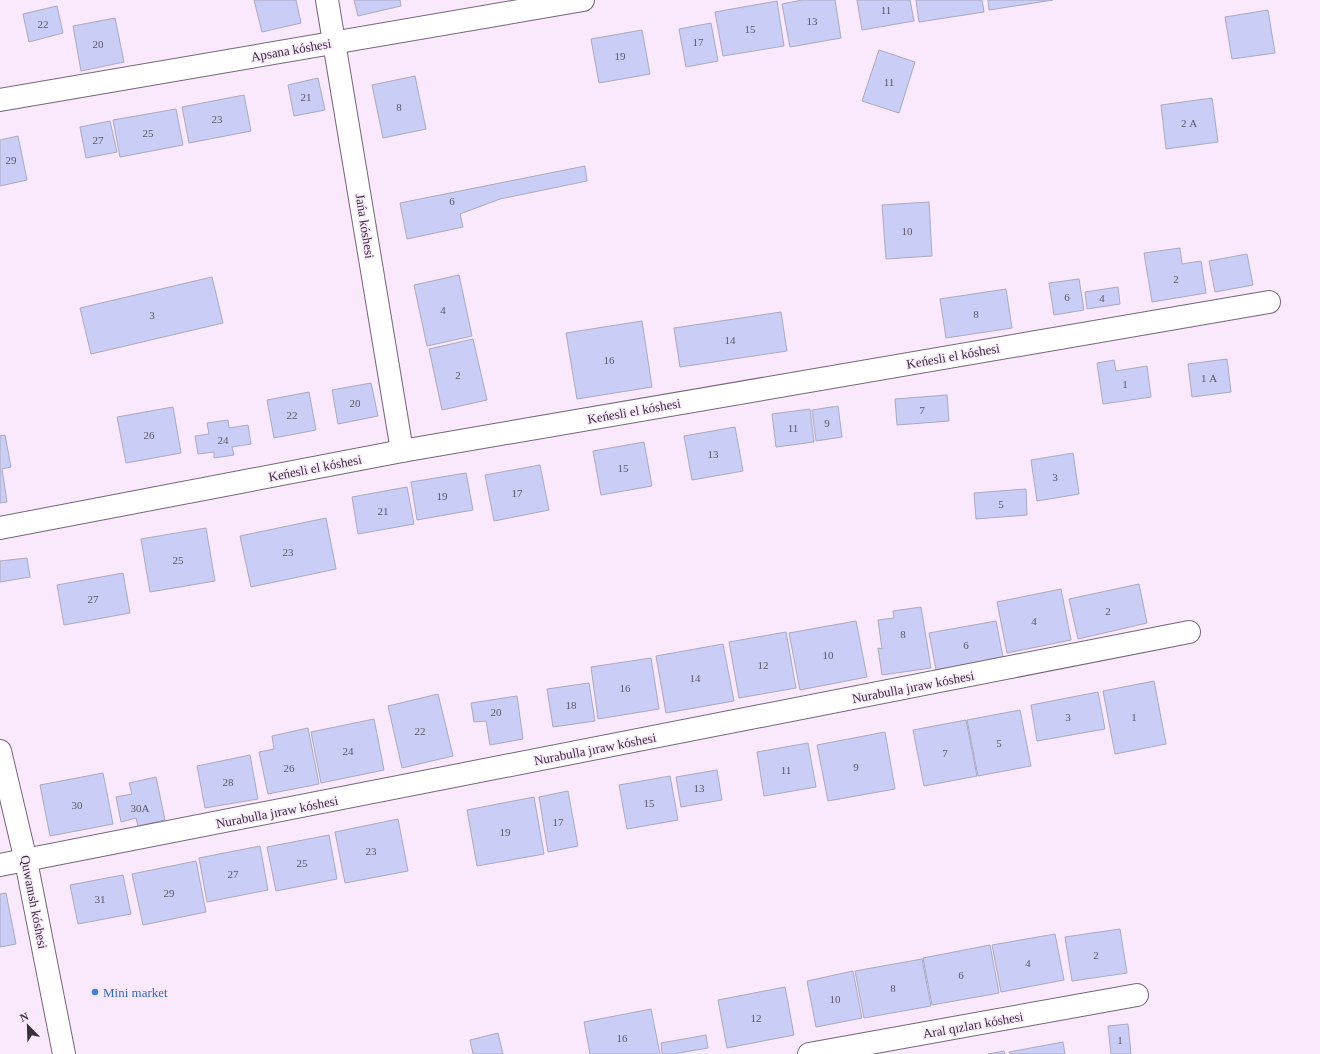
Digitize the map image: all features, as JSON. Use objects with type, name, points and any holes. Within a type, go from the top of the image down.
[{"type":"street","name":"Jańa kóshesi","points":[[327,0],[402,451]]},
{"type":"street","name":"Apsana kóshesi","points":[[0,100],[583,0]]},
{"type":"street","name":"Keńesli el kóshesi","points":[[0,528],[402,451],[1269,302]]},
{"type":"street","name":"Nurabulla jıraw kóshesi","points":[[0,865],[1189,632]]},
{"type":"street","name":"Quwanısh kóshesi","points":[[0,751],[26,861],[64,1054]]},
{"type":"street","name":"Aral qızları kóshesi","points":[[809,1054],[1137,995]]},
{"type":"building","points":[[254,0],[296,0],[301,23],[262,32]]},
{"type":"building","points":[[354,0],[400,0],[401,6],[358,16]]},
{"type":"building","points":[[802,0],[835,0],[841,38],[790,47],[782,4]]},
{"type":"building","points":[[857,0],[910,0],[914,21],[862,30]]},
{"type":"building","points":[[916,0],[982,0],[984,12],[919,22]]},
{"type":"building","points":[[988,0],[1053,0],[989,10]]},
{"type":"building","points":[[777,1],[784,46],[723,56],[715,12]]},
{"type":"building","points":[[57,6],[63,33],[29,42],[23,14]]},
{"type":"building","points":[[1268,10],[1275,53],[1232,59],[1225,17]]},
{"type":"building","points":[[115,18],[124,62],[81,71],[73,26]]},
{"type":"building","points":[[711,23],[718,61],[686,67],[679,29]]},
{"type":"building","points":[[642,30],[650,74],[599,83],[591,39]]},
{"type":"building","points":[[879,50],[915,62],[899,113],[862,101]]},
{"type":"building","points":[[415,76],[426,129],[383,138],[372,85]]},
{"type":"building","points":[[318,78],[325,110],[294,116],[288,85]]},
{"type":"building","points":[[244,95],[251,131],[189,143],[182,107]]},
{"type":"building","points":[[1212,98],[1218,142],[1166,149],[1161,105]]},
{"type":"building","points":[[176,109],[183,145],[120,157],[113,120]]},
{"type":"building","points":[[110,121],[117,152],[86,158],[80,127]]},
{"type":"building","points":[[18,136],[27,180],[0,186],[0,140]]},
{"type":"building","points":[[585,166],[587,181],[500,199],[460,214],[463,227],[407,239],[400,203]]},
{"type":"building","points":[[929,202],[932,256],[886,259],[882,205]]},
{"type":"building","points":[[1180,248],[1182,264],[1201,261],[1206,293],[1152,302],[1144,253]]},
{"type":"building","points":[[1247,254],[1253,285],[1215,292],[1209,261]]},
{"type":"building","points":[[459,275],[472,336],[427,346],[414,285]]},
{"type":"building","points":[[212,277],[223,323],[91,354],[80,308]]},
{"type":"building","points":[[1079,279],[1084,310],[1054,315],[1049,283]]},
{"type":"building","points":[[1118,287],[1120,304],[1087,309],[1085,292]]},
{"type":"building","points":[[1006,289],[1012,328],[946,338],[940,299]]},
{"type":"building","points":[[781,312],[787,351],[680,367],[674,328]]},
{"type":"building","points":[[642,321],[652,387],[577,399],[566,333]]},
{"type":"building","points":[[473,339],[487,400],[442,410],[429,349]]},
{"type":"building","points":[[1227,359],[1231,392],[1192,397],[1188,364]]},
{"type":"building","points":[[1114,360],[1116,371],[1147,366],[1151,397],[1103,404],[1097,363]]},
{"type":"building","points":[[371,383],[378,416],[338,424],[332,390]]},
{"type":"building","points":[[309,392],[316,430],[274,438],[267,400]]},
{"type":"building","points":[[947,395],[949,421],[897,425],[895,399]]},
{"type":"building","points":[[838,406],[842,437],[816,441],[812,410]]},
{"type":"building","points":[[173,407],[181,453],[126,463],[117,417]]},
{"type":"building","points":[[810,409],[814,442],[776,447],[772,414]]},
{"type":"building","points":[[228,420],[229,428],[248,425],[251,444],[232,447],[234,455],[214,458],[214,452],[198,454],[195,436],[209,434],[207,423]]},
{"type":"building","points":[[735,427],[743,471],[692,480],[684,436]]},
{"type":"building","points":[[5,435],[11,467],[2,469],[7,502],[0,503],[0,436]]},
{"type":"building","points":[[644,442],[652,486],[601,495],[593,451]]},
{"type":"building","points":[[1073,453],[1079,494],[1037,501],[1031,460]]},
{"type":"building","points":[[540,465],[549,510],[494,521],[485,475]]},
{"type":"building","points":[[466,473],[473,510],[417,520],[411,482]]},
{"type":"building","points":[[407,487],[414,524],[358,534],[352,497]]},
{"type":"building","points":[[1026,489],[1027,515],[976,519],[974,493]]},
{"type":"building","points":[[326,518],[336,569],[251,587],[240,536]]},
{"type":"building","points":[[206,528],[215,581],[150,592],[141,539]]},
{"type":"building","points":[[27,558],[30,577],[0,582],[0,561]]},
{"type":"building","points":[[123,573],[130,613],[64,625],[57,585]]},
{"type":"building","points":[[1139,584],[1147,623],[1078,639],[1069,599]]},
{"type":"building","points":[[1061,589],[1071,640],[1007,653],[997,602]]},
{"type":"building","points":[[921,607],[931,668],[882,675],[878,648],[882,649],[878,620],[894,618],[893,611]]},
{"type":"building","points":[[856,621],[867,677],[800,690],[789,633]]},
{"type":"building","points":[[996,621],[1003,657],[936,670],[929,633]]},
{"type":"building","points":[[786,632],[796,688],[739,698],[729,642]]},
{"type":"building","points":[[723,644],[734,701],[666,713],[656,656]]},
{"type":"building","points":[[651,658],[659,709],[598,719],[591,667]]},
{"type":"building","points":[[1154,681],[1166,744],[1115,754],[1103,691]]},
{"type":"building","points":[[589,683],[595,721],[553,727],[547,689]]},
{"type":"building","points":[[1098,692],[1105,729],[1037,741],[1031,705]]},
{"type":"building","points":[[438,694],[453,756],[402,768],[388,706]]},
{"type":"building","points":[[517,696],[523,739],[490,745],[486,721],[474,722],[471,703]]},
{"type":"building","points":[[1020,710],[1031,766],[978,776],[967,720]]},
{"type":"building","points":[[374,719],[384,770],[321,783],[311,732]]},
{"type":"building","points":[[966,720],[977,776],[924,786],[913,730]]},
{"type":"building","points":[[308,728],[319,784],[268,794],[259,752],[274,749],[272,736]]},
{"type":"building","points":[[885,732],[895,789],[828,801],[817,745]]},
{"type":"building","points":[[808,743],[816,787],[764,796],[757,752]]},
{"type":"building","points":[[250,755],[258,799],[205,808],[197,766]]},
{"type":"building","points":[[717,770],[722,800],[681,807],[676,777]]},
{"type":"building","points":[[103,773],[113,824],[50,836],[40,785]]},
{"type":"building","points":[[670,776],[678,820],[627,829],[619,785]]},
{"type":"building","points":[[156,777],[165,820],[138,826],[136,818],[121,822],[116,797],[132,794],[129,783]]},
{"type":"building","points":[[568,791],[578,846],[548,852],[539,797]]},
{"type":"building","points":[[534,797],[544,854],[477,866],[467,810]]},
{"type":"building","points":[[398,819],[408,871],[345,883],[335,832]]},
{"type":"building","points":[[329,835],[337,879],[276,891],[267,847]]},
{"type":"building","points":[[260,846],[268,890],[207,902],[199,858]]},
{"type":"building","points":[[196,861],[206,912],[143,925],[132,874]]},
{"type":"building","points":[[123,875],[131,914],[78,924],[70,885]]},
{"type":"building","points":[[6,893],[16,944],[0,947],[0,894]]},
{"type":"building","points":[[1120,929],[1127,973],[1072,981],[1065,937]]},
{"type":"building","points":[[1055,934],[1064,980],[1001,992],[992,945]]},
{"type":"building","points":[[990,945],[999,993],[932,1005],[923,958]]},
{"type":"building","points":[[922,959],[931,1006],[864,1018],[855,971]]},
{"type":"building","points":[[853,971],[862,1018],[816,1027],[807,981]]},
{"type":"building","points":[[785,987],[794,1035],[727,1048],[718,1000]]},
{"type":"building","points":[[651,1009],[660,1054],[590,1054],[584,1022]]},
{"type":"building","points":[[1128,1024],[1131,1054],[1111,1054],[1108,1026]]},
{"type":"building","points":[[498,1033],[503,1054],[473,1054],[470,1040]]},
{"type":"building","points":[[706,1035],[708,1048],[673,1054],[662,1054],[661,1043]]},
{"type":"building","points":[[1063,1042],[1065,1054],[1010,1054],[1009,1052]]},
{"type":"building","points":[[1004,1051],[1005,1054],[988,1054]]},
{"type":"place","name":"Mini market","points":[[95,992]]}]
